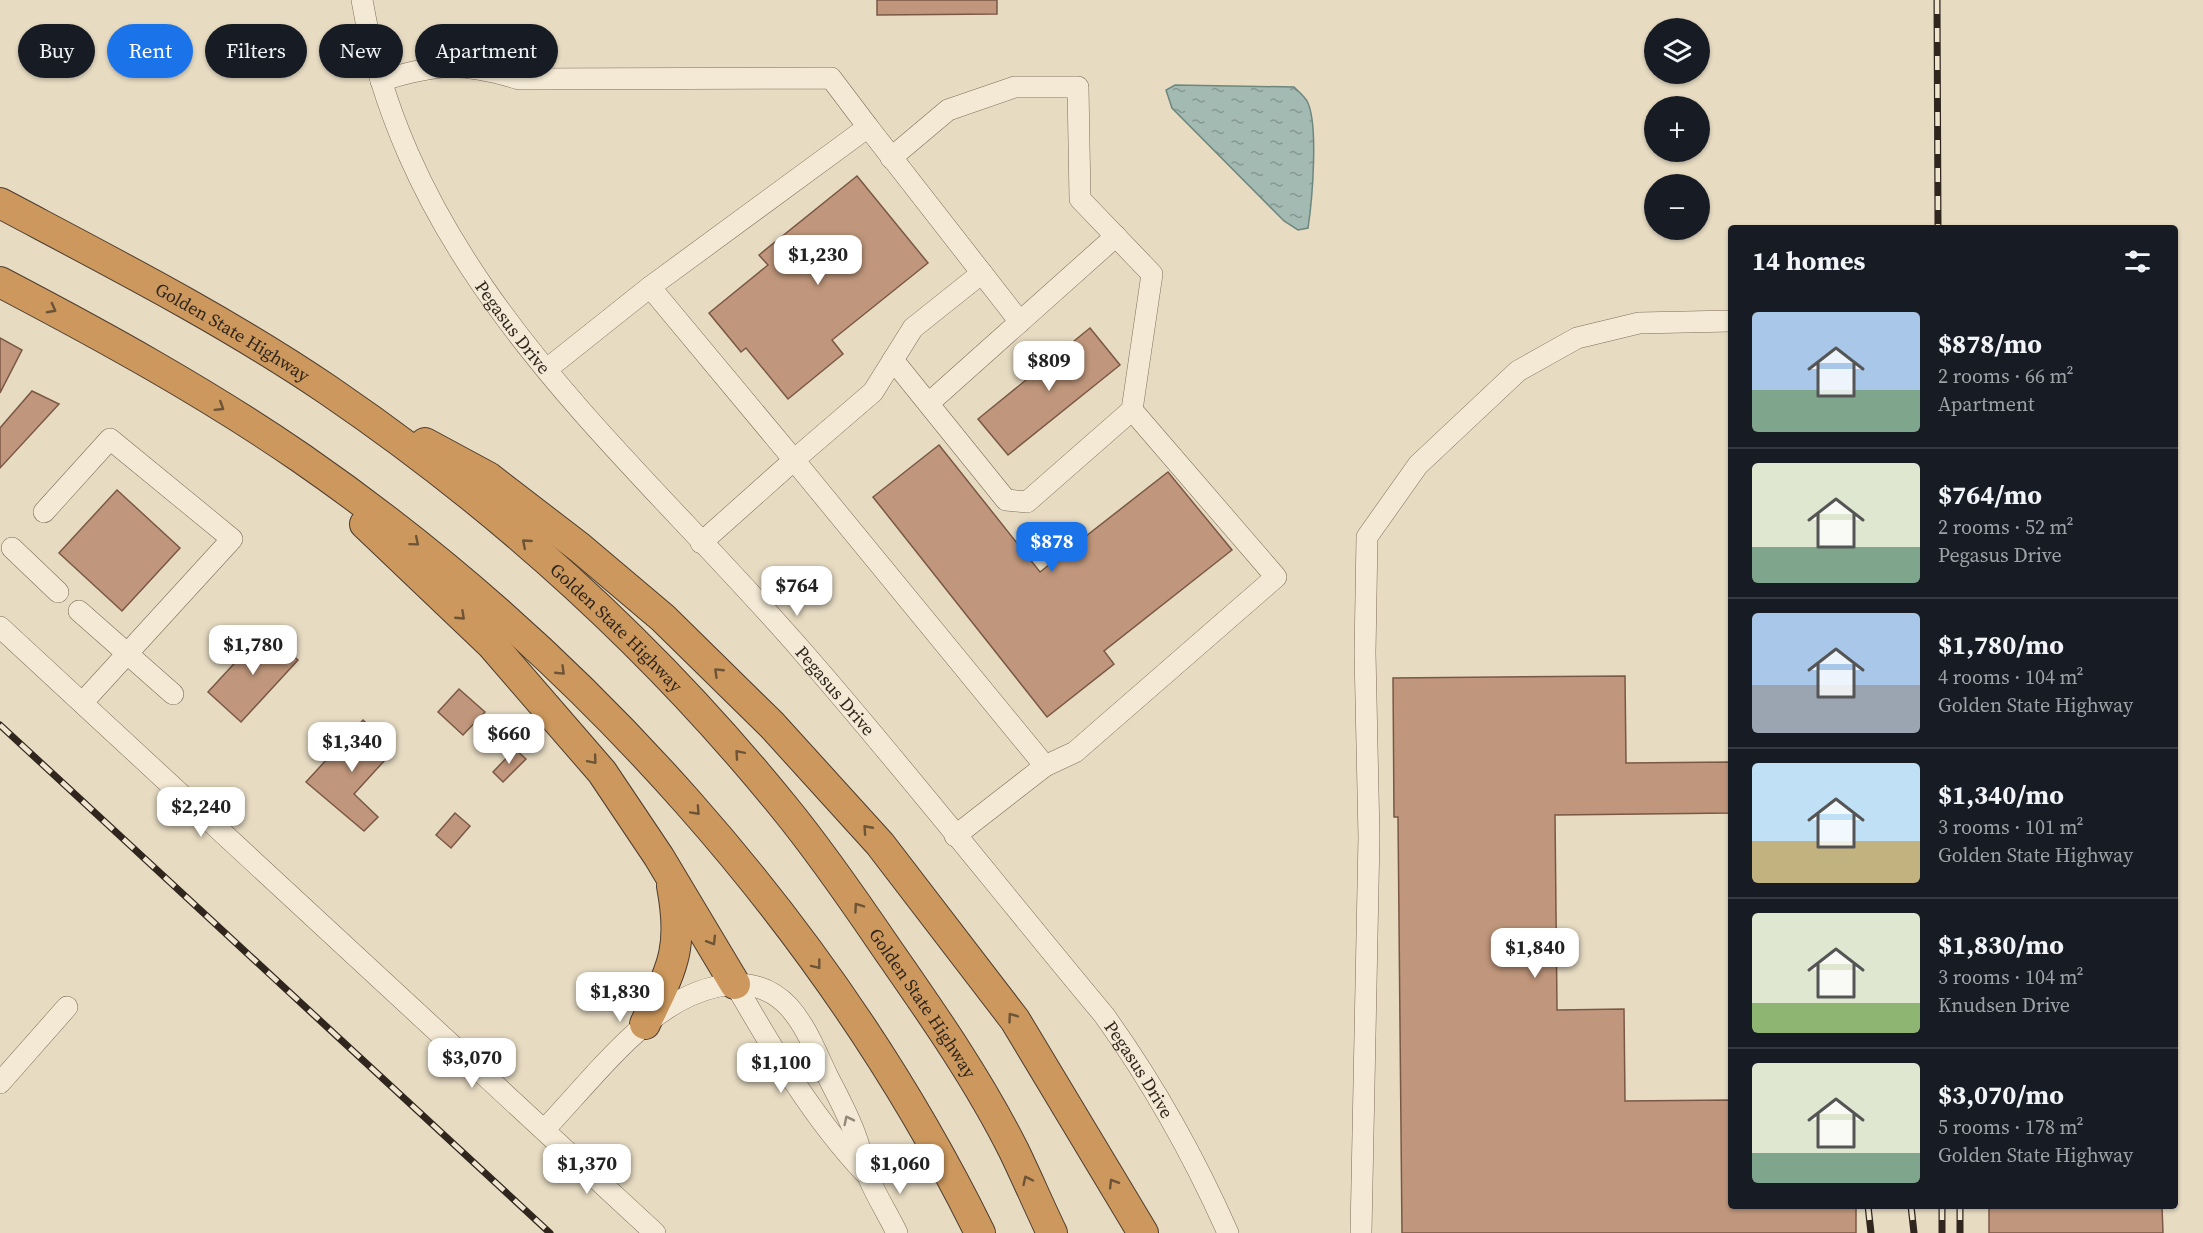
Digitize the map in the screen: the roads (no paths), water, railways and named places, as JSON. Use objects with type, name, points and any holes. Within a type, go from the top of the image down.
[{"type":"highway","name":"Golden State Highway","points":[[0,203],[186,302],[326,389],[471,496],[557,570],[647,654],[720,732],[785,808],[938,1022],[1012,1148],[1052,1233]]},
{"type":"highway","points":[[0,282],[174,377],[300,457],[403,533],[510,621],[612,720],[709,826],[831,984],[922,1124],[980,1233]]},
{"type":"highway","points":[[326,389],[488,477],[579,547],[663,618],[772,725],[880,844],[1015,1020],[1143,1233]]},
{"type":"highway","points":[[300,457],[397,555],[492,645],[602,772],[670,874],[735,984]]},
{"type":"highway","points":[[645,1024],[675,957],[677,920],[670,874]]},
{"type":"street","name":"Pegasus Drive","points":[[362,0],[381,81],[413,169],[459,253],[493,302],[622,458],[801,649],[1104,1015],[1140,1064],[1199,1167],[1228,1233]]},
{"type":"street","points":[[381,81],[446,65],[482,68],[519,79],[831,78],[1020,322]]},
{"type":"street","points":[[891,158],[948,110],[1015,87],[1078,87],[1080,199],[1152,274],[1132,410],[1027,502],[1006,500],[894,360]]},
{"type":"street","points":[[547,369],[650,287],[868,127]]},
{"type":"street","points":[[929,404],[1116,236]]},
{"type":"street","points":[[701,543],[873,392],[913,328],[982,273]]},
{"type":"street","points":[[650,287],[1045,766]]},
{"type":"street","points":[[1361,1233],[1369,837],[1365,653],[1367,537],[1418,465],[1518,371],[1577,338],[1639,323],[1728,321]]},
{"type":"street","points":[[955,836],[1045,766],[1075,752],[1276,577],[1132,410]]},
{"type":"street","points":[[44,512],[110,439],[231,539],[83,702]]},
{"type":"street","points":[[4,548],[58,592]]},
{"type":"street","points":[[79,611],[173,694]]},
{"type":"street","points":[[0,627],[655,1233]]},
{"type":"street","points":[[544,1129],[645,1024],[689,995],[735,984],[752,985],[774,994],[790,1008],[805,1030],[856,1136],[867,1175],[897,1233]]},
{"type":"street","points":[[735,984],[816,1113],[838,1144],[867,1175]]},
{"type":"street","points":[[0,1083],[67,1007]]},
{"type":"water","points":[[1175,85],[1294,87],[1303,95],[1311,112],[1314,144],[1308,228],[1298,230],[1284,221],[1172,108],[1166,90]]},
{"type":"railway","points":[[1937,0],[1938,225]]},
{"type":"railway","points":[[0,725],[550,1233]]},
{"type":"railway","points":[[1868,1209],[1871,1233]]},
{"type":"railway","points":[[1911,1209],[1914,1233]]},
{"type":"railway","points":[[1942,1209],[1942,1233]]},
{"type":"railway","points":[[1960,1209],[1960,1233]]}]
